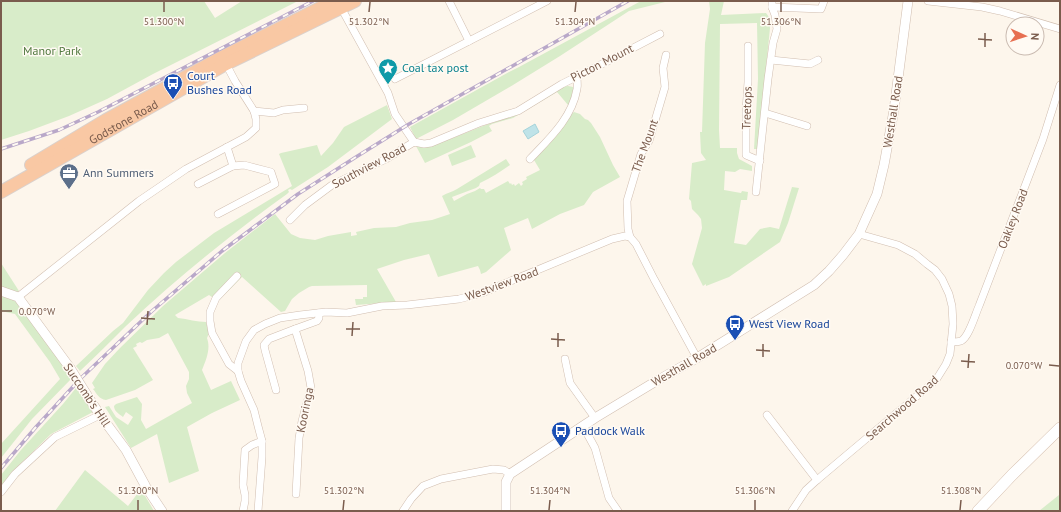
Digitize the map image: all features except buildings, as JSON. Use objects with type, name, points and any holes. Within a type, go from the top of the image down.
[{"type":"highway","name":"Godstone Road","points":[[1,192],[222,57],[337,3],[355,1]]},
{"type":"highway","name":"Godstone Road","points":[[1,183],[106,120],[147,103],[226,64],[337,3]]},
{"type":"main road","points":[[978,511],[1060,428]]},
{"type":"street","points":[[449,1],[469,41]]},
{"type":"street","points":[[395,79],[547,1]]},
{"type":"street","points":[[756,192],[768,79],[777,29],[772,4],[821,9],[824,1]]},
{"type":"street","name":"Westhall Road","points":[[510,474],[582,426],[698,358],[814,285],[843,255],[859,234],[877,194],[894,110],[908,1]]},
{"type":"street","points":[[928,1],[982,7],[1060,29]]},
{"type":"street","points":[[337,3],[388,93],[395,114],[414,142]]},
{"type":"street","name":"Picton Mount","points":[[545,94],[660,34]]},
{"type":"street","name":"Treetops","points":[[748,46],[746,155],[760,161]]},
{"type":"street","name":"The Mount","points":[[630,237],[628,229],[627,201],[641,154],[649,141],[665,87],[663,68],[666,55]]},
{"type":"street","points":[[771,60],[810,64],[818,60]]},
{"type":"street","points":[[1,291],[18,297],[139,201],[186,169],[246,137],[256,128],[254,110],[226,64]]},
{"type":"street","points":[[530,159],[562,125],[572,108],[578,88],[577,77]]},
{"type":"street","name":"Oakley Road","points":[[951,342],[959,342],[963,339],[970,327],[1043,139],[1060,85]]},
{"type":"street","name":"Southview Road","points":[[290,220],[305,205],[332,185],[386,159],[414,142],[424,144],[432,143],[479,123],[518,111],[545,94]]},
{"type":"street","points":[[254,110],[274,113],[283,110],[304,108]]},
{"type":"street","points":[[765,113],[806,126]]},
{"type":"street","points":[[227,147],[233,166]]},
{"type":"street","points":[[198,184],[233,166],[244,165],[271,172],[275,184],[218,214]]},
{"type":"street","name":"Searchwood Road","points":[[792,511],[806,490],[816,480],[936,380],[946,364],[950,354],[953,324],[952,306],[942,279],[935,270],[915,254],[898,245],[859,234]]},
{"type":"street","name":"Westview Road","points":[[238,371],[238,363],[246,342],[254,330],[280,318],[319,313],[347,313],[382,306],[407,305],[459,299],[488,291],[612,239],[625,236],[630,237]]},
{"type":"street","points":[[630,237],[636,244],[698,358]]},
{"type":"street","points":[[237,276],[216,298],[210,312],[210,321],[212,333],[229,364],[238,371],[254,410],[262,441],[262,463],[258,511]]},
{"type":"street","name":"Succomb's Hill","points":[[18,297],[70,368],[100,415],[126,450],[146,487],[162,511]]},
{"type":"street","points":[[276,390],[264,345],[269,339],[317,321],[319,318],[319,313]]},
{"type":"street","name":"Kooringa","points":[[295,329],[308,371],[311,388],[299,438],[296,494]]},
{"type":"street","points":[[566,359],[570,383],[595,418]]},
{"type":"street","points":[[1,492],[15,474],[55,437],[100,415]]},
{"type":"street","points":[[767,415],[816,480]]},
{"type":"street","points":[[582,426],[594,448],[609,498],[618,511]]},
{"type":"street","points":[[243,511],[245,495],[242,485],[245,450],[262,441]]},
{"type":"street","points":[[403,511],[410,499],[423,486],[441,479],[493,469],[504,470],[510,474],[506,482],[506,511]]},
{"type":"green space","name":"Manor Park","points":[[1,1],[204,1],[215,18],[242,1],[298,1],[153,74],[107,99],[69,116],[1,140]]},
{"type":"green space","points":[[641,1],[669,1],[629,11],[513,85],[453,120],[416,139],[410,127]]},
{"type":"green space","points":[[709,1],[724,1],[721,15],[766,13],[769,17],[770,28],[758,149],[754,149],[758,79],[757,23],[720,24],[720,148],[737,148],[739,159],[752,166],[752,171],[740,169],[735,172],[725,171],[724,190],[741,193],[742,191],[748,192],[747,200],[741,200],[734,243],[746,245],[760,229],[770,227],[779,229],[792,187],[799,188],[788,223],[780,242],[729,277],[703,286],[692,264],[702,228],[701,219],[692,209],[691,201],[689,199],[692,163],[706,160],[701,153],[700,132],[702,132],[705,43],[710,9]]},
{"type":"green space","points":[[561,87],[573,87],[574,90],[568,107],[557,92],[513,118],[492,124],[489,126],[492,131],[425,163],[416,146],[424,147],[435,145],[513,116]]},
{"type":"green space","points":[[387,105],[392,119],[328,167],[292,190],[288,190],[289,192],[287,194],[245,225],[164,291],[80,371],[76,366],[123,323],[148,290],[176,262],[214,233],[292,186],[279,154],[317,145],[321,156],[333,143],[344,127]]},
{"type":"green space","points":[[574,112],[580,114],[591,123],[600,137],[620,177],[593,192],[584,205],[560,214],[532,229],[528,218],[504,228],[511,250],[486,272],[481,274],[478,266],[438,277],[429,254],[377,269],[396,302],[356,305],[355,299],[363,299],[363,297],[367,297],[367,285],[312,286],[299,293],[292,299],[285,311],[281,312],[242,277],[218,301],[209,295],[175,315],[178,318],[206,322],[209,333],[207,338],[208,350],[202,370],[211,390],[231,381],[240,400],[187,427],[199,471],[169,483],[157,434],[131,448],[105,407],[109,406],[116,417],[128,425],[133,417],[126,412],[123,417],[118,414],[114,406],[137,397],[142,404],[141,420],[146,429],[192,403],[187,393],[186,386],[189,379],[189,372],[168,333],[159,338],[147,340],[142,343],[140,342],[133,348],[153,380],[135,390],[106,400],[102,399],[97,394],[93,389],[95,388],[92,383],[105,364],[163,306],[225,253],[275,214],[291,234],[300,238],[315,240],[351,232],[351,236],[357,235],[356,232],[374,228],[396,227],[410,223],[432,220],[450,214],[442,196],[457,189],[506,159],[510,165],[480,183],[476,188],[452,197],[454,201],[480,188],[484,189],[486,193],[508,181],[512,185],[514,184],[515,186],[519,183],[521,186],[523,184],[522,182],[527,179],[526,177],[540,170],[534,160],[535,157]]},
{"type":"green space","points":[[471,145],[476,157],[452,166],[448,155]]},
{"type":"green space","points":[[1,263],[19,291],[16,293],[1,287]]},
{"type":"green space","points":[[1,296],[16,299],[72,378],[32,419],[1,458],[1,444],[60,379],[50,362],[15,314],[1,311]]},
{"type":"green space","points":[[76,388],[93,412],[51,434],[11,473],[1,486],[1,475]]},
{"type":"green space","points":[[85,470],[128,506],[141,489],[154,511],[55,511]]},
{"type":"green space","points":[[1059,495],[1060,511],[1039,511]]},
{"type":"water","points":[[535,124],[539,132],[528,139],[523,131]]},
{"type":"railway","points":[[1,149],[59,130],[98,112],[313,1]]},
{"type":"railway","points":[[1,468],[81,378],[152,311],[222,251],[298,194],[409,124],[628,1]]},
{"type":"place","name":"Coal tax post","points":[[388,85]]},
{"type":"place","name":"Court Bushes Road","points":[[173,100]]},
{"type":"place","name":"Ann Summers","points":[[69,190]]},
{"type":"place","name":"West View Road","points":[[735,341]]},
{"type":"place","name":"Paddock Walk","points":[[561,448]]}]
